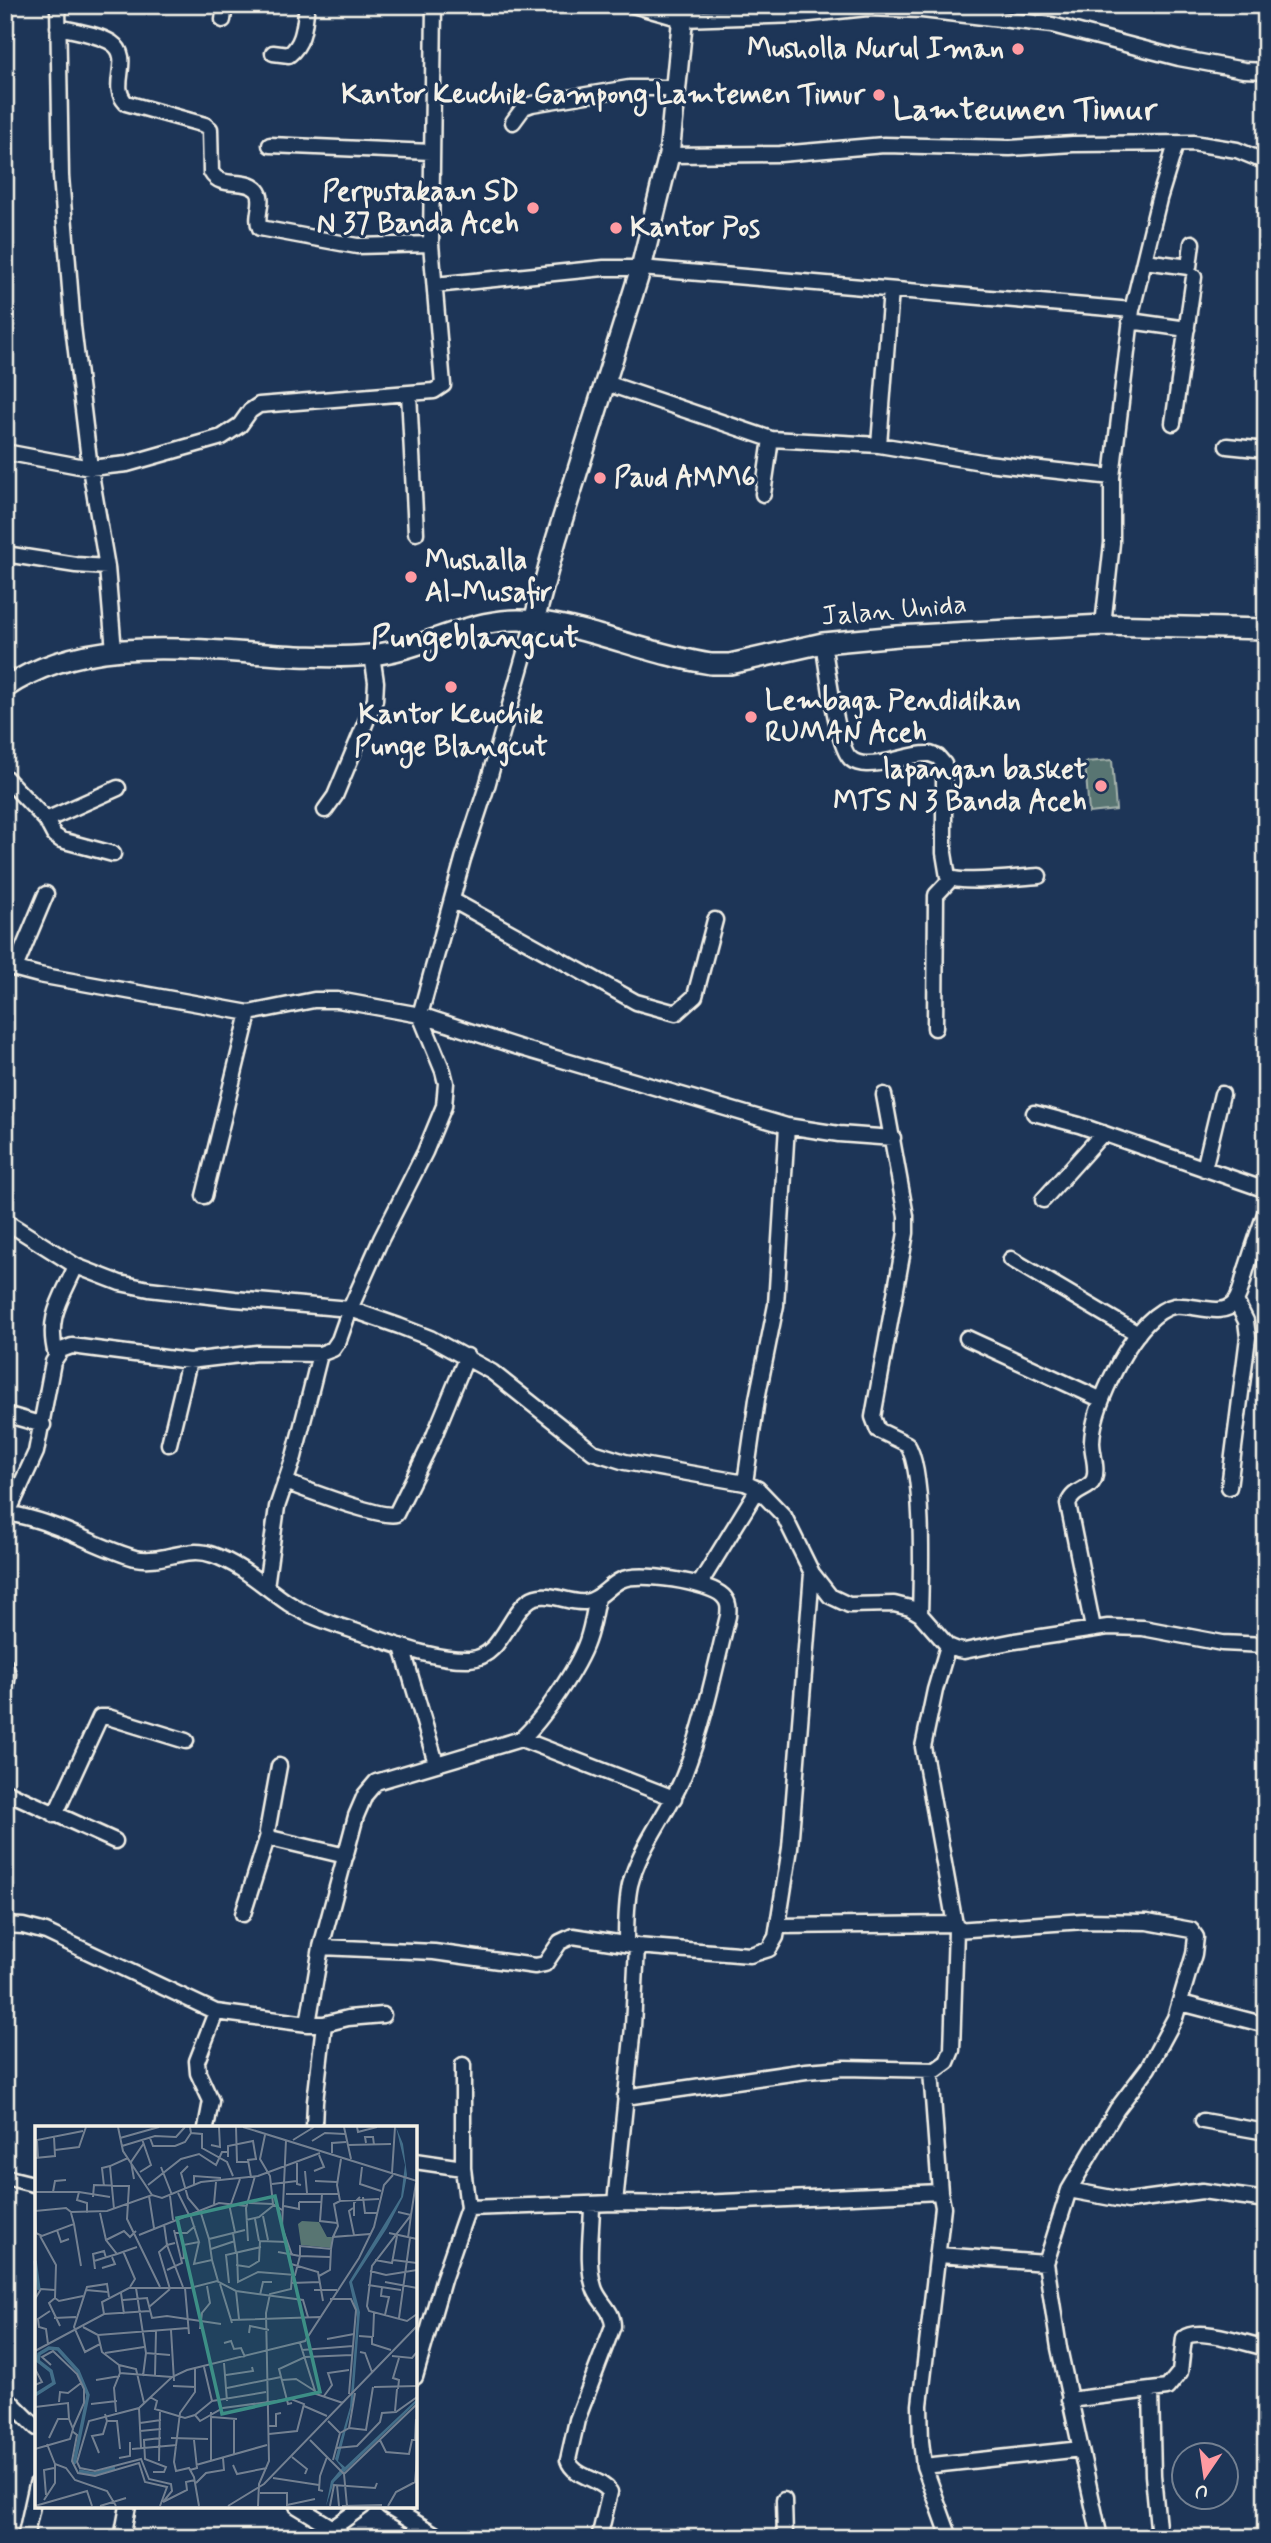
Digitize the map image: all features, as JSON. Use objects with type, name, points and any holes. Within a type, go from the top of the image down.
[{"type":"street","points":[[58,5],[61,176],[73,326],[90,468],[107,567],[114,650]]},
{"type":"street","points":[[273,53],[289,55],[297,48],[302,38],[307,5]]},
{"type":"street","points":[[5,452],[90,468],[127,464],[222,437],[240,425],[250,411],[266,404],[434,391],[443,385],[431,244],[434,5]]},
{"type":"street","points":[[554,5],[571,5]]},
{"type":"street","points":[[633,5],[683,12],[800,15],[867,8],[922,10],[1052,25],[1205,64],[1266,71]]},
{"type":"street","points":[[615,2203],[633,2027],[630,1886],[646,1846],[674,1798],[700,1729],[728,1616],[729,1607],[722,1595],[699,1585],[643,1576],[630,1578],[621,1580],[597,1598],[579,1602],[544,1596],[532,1599],[524,1605],[506,1633],[490,1649],[473,1659],[429,1655],[317,1618],[290,1604],[239,1566],[204,1552],[193,1551],[161,1559],[136,1558],[92,1543],[50,1524],[7,1513],[36,1452],[53,1362],[61,1350],[72,1346],[189,1361],[257,1353],[320,1354],[333,1349],[381,1239],[425,1152],[444,1106],[446,1083],[420,1015],[556,540],[641,268],[669,155],[683,12]]},
{"type":"street","points":[[58,27],[98,37],[118,48],[122,56],[120,95],[126,103],[205,125],[210,129],[211,172],[214,178],[224,183],[249,186],[257,190],[261,199],[257,221],[260,228],[356,246],[431,244]]},
{"type":"street","points":[[513,122],[524,107],[532,104],[629,88],[675,88]]},
{"type":"street","points":[[669,155],[780,154],[884,145],[1010,148],[1073,144],[1203,143],[1237,150],[1266,162]]},
{"type":"street","points":[[1103,625],[1112,543],[1112,477],[1131,316],[1159,199],[1176,144]]},
{"type":"street","points":[[270,145],[431,152]]},
{"type":"street","points":[[1145,261],[1188,267],[1192,243]]},
{"type":"street","points":[[435,285],[604,268],[641,268],[891,290],[1131,316],[1187,329]]},
{"type":"street","points":[[1173,423],[1194,277]]},
{"type":"street","points":[[878,446],[891,290]]},
{"type":"street","points":[[606,383],[771,439],[878,446],[987,463],[1112,477]]},
{"type":"street","points":[[409,393],[416,533]]},
{"type":"street","points":[[763,494],[771,439]]},
{"type":"street","points":[[1227,446],[1266,450]]},
{"type":"street","points":[[5,554],[107,567]]},
{"type":"street","name":"Jalan Unida","points":[[5,688],[42,668],[114,650],[152,648],[292,657],[372,655],[400,650],[486,622],[534,621],[710,664],[730,664],[823,643],[910,635],[1103,625],[1266,629]]},
{"type":"street","points":[[823,643],[836,717],[845,750],[851,760],[876,764],[930,754],[938,757],[944,764],[946,874],[951,879],[970,880],[1039,876]]},
{"type":"street","points":[[325,810],[335,796],[375,700],[376,682],[372,655]]},
{"type":"street","points":[[5,776],[46,820],[54,835],[61,840],[113,854]]},
{"type":"street","points":[[46,820],[118,788]]},
{"type":"street","points":[[935,1028],[936,895],[951,879]]},
{"type":"street","points":[[46,894],[10,967],[249,1013],[314,1000],[338,1000],[420,1015],[518,1047],[787,1126],[893,1138]]},
{"type":"street","points":[[452,900],[636,1002],[676,1013],[695,996],[715,920]]},
{"type":"street","points":[[204,1196],[249,1013]]},
{"type":"street","points":[[1203,1169],[1222,1094]]},
{"type":"street","points":[[884,1095],[906,1216],[906,1233],[873,1417],[878,1430],[907,1444],[913,1459],[920,1520],[920,1614]]},
{"type":"street","points":[[1034,1113],[1103,1133],[1266,1190]]},
{"type":"street","points":[[699,1585],[752,1486],[757,1399],[776,1305],[787,1126]]},
{"type":"street","points":[[1043,1200],[1103,1133]]},
{"type":"street","points":[[1093,1628],[1068,1504],[1075,1492],[1093,1480],[1095,1469],[1092,1443],[1100,1399],[1138,1334],[1157,1315],[1174,1306],[1222,1310],[1232,1306],[1266,1212]]},
{"type":"street","points":[[5,1221],[76,1266],[97,1276],[149,1289],[350,1309],[430,1338],[492,1372],[593,1452],[625,1462],[752,1486],[784,1516],[812,1573],[830,1596],[842,1603],[860,1606],[894,1604],[910,1608],[920,1614],[948,1646],[964,1651],[1093,1628],[1143,1628],[1222,1643],[1266,1645]]},
{"type":"street","points":[[1011,1259],[1138,1334]]},
{"type":"street","points":[[56,1354],[51,1329],[58,1305],[76,1266]]},
{"type":"street","points":[[1229,1487],[1248,1337],[1246,1321],[1236,1301]]},
{"type":"street","points":[[967,1338],[1100,1399]]},
{"type":"street","points":[[266,1587],[274,1520],[320,1354]]},
{"type":"street","points":[[285,1482],[374,1512],[390,1516],[396,1514],[432,1441],[467,1356]]},
{"type":"street","points":[[169,1444],[189,1361]]},
{"type":"street","points":[[5,1414],[43,1425]]},
{"type":"street","points":[[321,1947],[434,1952],[539,1966],[548,1961],[559,1942],[568,1937],[756,1955],[769,1950],[778,1926],[791,1835],[812,1573]]},
{"type":"street","points":[[521,1740],[565,1682],[580,1656],[587,1641],[597,1598]]},
{"type":"street","points":[[625,2097],[806,2071],[844,2068],[931,2071],[947,2062],[952,2050],[955,1927],[923,1747],[932,1700],[948,1646]]},
{"type":"street","points":[[402,1647],[436,1763]]},
{"type":"street","points":[[5,1665],[8,1674],[5,1695]]},
{"type":"street","points":[[55,1815],[100,1717],[108,1717],[186,1741]]},
{"type":"street","points":[[308,2024],[321,1947],[360,1805],[376,1782],[521,1740],[674,1798]]},
{"type":"street","points":[[243,1914],[268,1835],[279,1766]]},
{"type":"street","points":[[5,1791],[114,1840]]},
{"type":"street","points":[[268,1835],[301,1847],[346,1856]]},
{"type":"street","points":[[778,1926],[955,1927],[1084,1921],[1147,1922],[1187,1928],[1195,1934],[1196,1940],[1175,2018],[1148,2068],[1117,2109],[1069,2190],[1046,2263],[1069,2400],[1100,2538]]},
{"type":"street","points":[[5,1925],[46,1932],[216,2012],[308,2024],[383,2015]]},
{"type":"street","points":[[1181,2003],[1266,2025]]},
{"type":"street","points":[[206,2126],[211,2101],[198,2073],[197,2060],[216,2012]]},
{"type":"street","points":[[314,2126],[324,2024]]},
{"type":"street","points":[[416,2369],[421,2327],[468,2208],[463,2168],[463,2065]]},
{"type":"street","points":[[931,2071],[943,2207],[920,2405],[920,2441],[924,2466],[950,2538]]},
{"type":"street","points":[[1203,2121],[1266,2132]]},
{"type":"street","points":[[416,2161],[463,2168]]},
{"type":"street","points":[[5,2178],[35,2185]]},
{"type":"street","points":[[1069,2190],[1128,2201],[1202,2191],[1266,2200]]},
{"type":"street","points":[[468,2208],[615,2203],[678,2204],[940,2192]]},
{"type":"street","points":[[593,2204],[591,2274],[597,2295],[612,2316],[612,2326],[577,2420],[568,2460],[574,2470],[602,2484],[610,2492],[599,2538]]},
{"type":"street","points":[[939,2255],[1046,2263]]},
{"type":"street","points":[[1069,2400],[1167,2388],[1177,2379],[1184,2338],[1190,2333],[1202,2333],[1266,2348]]},
{"type":"street","points":[[1151,2391],[1153,2475],[1159,2538]]},
{"type":"street","points":[[5,2396],[35,2426]]},
{"type":"street","points":[[924,2466],[1081,2449]]},
{"type":"street","points":[[24,2538],[35,2492]]},
{"type":"street","points":[[784,2500],[785,2538]]},
{"type":"street","points":[[122,2538],[128,2508]]},
{"type":"street","points":[[300,2508],[331,2533],[361,2508]]},
{"type":"street","points":[[391,2508],[440,2537]]},
{"type":"green space","name":"lapangan basket MTS N 3 Banda Aceh","points":[[1112,760],[1116,810],[1089,813],[1085,762]]},
{"type":"place","name":"Musholla Nurul Iman","points":[[1018,49]]},
{"type":"place","name":"Kantor Keuchik Gampong Lamtemen Timur","points":[[879,95]]},
{"type":"place","name":"Perpustakaan SD N 37 Banda Aceh","points":[[533,208]]},
{"type":"place","name":"Kantor Pos","points":[[616,228]]},
{"type":"place","name":"Paud AMM6","points":[[600,478]]},
{"type":"place","name":"Mushalla Al-Musafir","points":[[411,577]]},
{"type":"place","name":"Kantor Keuchik Punge Blangcut","points":[[451,687]]},
{"type":"place","name":"Lembaga Pendidikan RUMAN Aceh","points":[[751,717]]},
{"type":"place","name":"lapangan basket MTS N 3 Banda Aceh","points":[[1101,786]]},
{"type":"district","name":"Lamteumen Timur","points":[[1025,110]]},
{"type":"district","name":"Pungeblangcut","points":[[475,638]]}]
